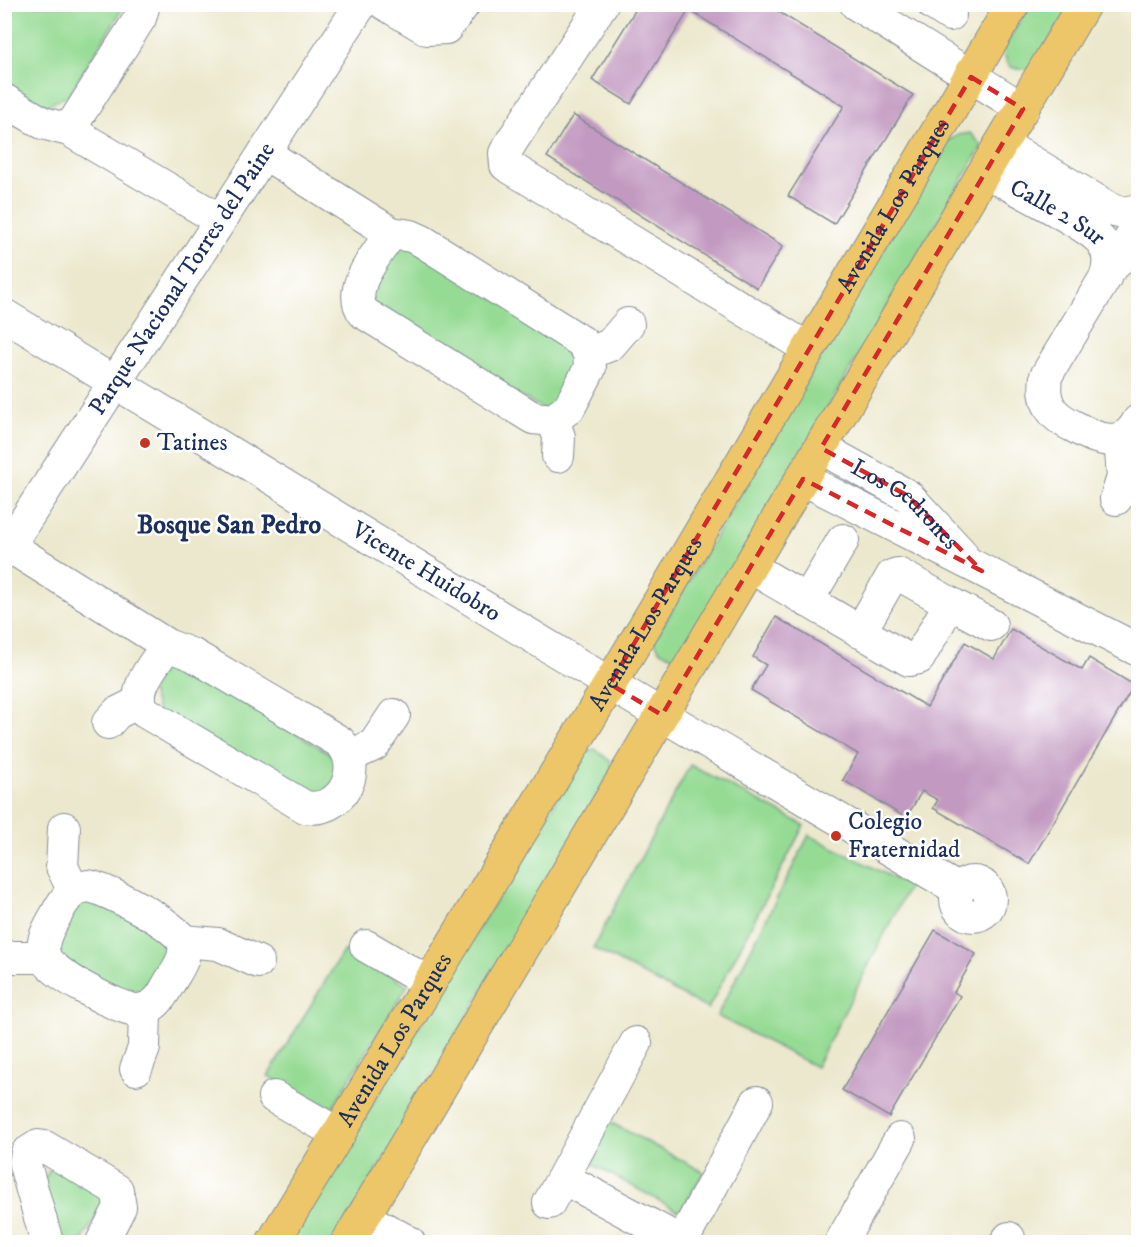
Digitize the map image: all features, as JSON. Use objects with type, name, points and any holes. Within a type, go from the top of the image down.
[{"type":"main road","name":"Avenida Los Parques","points":[[273,1242],[610,684],[1013,4]]},
{"type":"main road","points":[[353,1235],[1084,4]]},
{"type":"street","points":[[69,129],[140,18],[144,4]]},
{"type":"street","name":"Parque Nacional Torres del Paine","points":[[6,547],[361,4]]},
{"type":"street","points":[[385,4],[427,29],[438,31],[452,22],[464,4]]},
{"type":"street","points":[[602,4],[512,141],[505,153],[506,165],[809,349]]},
{"type":"street","points":[[855,4],[1023,109]]},
{"type":"street","points":[[4,99],[43,123],[69,129],[220,220]]},
{"type":"street","points":[[264,153],[391,233],[411,236],[422,241],[576,337],[589,353],[590,368],[588,377],[569,408],[553,420],[533,418],[364,313],[357,297],[360,283],[391,233]]},
{"type":"street","name":"Calle 2 Sur","points":[[994,158],[1114,211],[1124,213],[1138,210]]},
{"type":"street","name":"Calle 2 Sur","points":[[994,158],[1098,238],[1106,250],[1108,270]]},
{"type":"street","name":"Calle 2 Sur","points":[[1129,430],[1098,440],[1060,419],[1048,405],[1044,387],[1046,376],[1108,270],[1117,262],[1138,225]]},
{"type":"street","name":"Vicente Huidobro","points":[[4,315],[610,684],[959,890]]},
{"type":"street","points":[[589,353],[610,345],[628,324]]},
{"type":"street","points":[[553,420],[559,437],[558,456]]},
{"type":"street","points":[[1116,499],[1123,477],[1129,430]]},
{"type":"street","name":"Los Cedrones","points":[[821,448],[908,496],[948,540],[982,571]]},
{"type":"street","name":"Los Cedrones","points":[[803,479],[1138,650]]},
{"type":"street","points":[[807,601],[843,540]]},
{"type":"street","points":[[6,547],[167,645],[193,655],[333,738],[346,748],[350,756],[352,772],[339,797],[321,807],[305,807],[149,715],[139,702],[140,688],[167,645]]},
{"type":"street","points":[[750,567],[909,660],[919,658],[950,603]]},
{"type":"street","points":[[860,632],[892,576],[898,574],[991,625]]},
{"type":"street","points":[[108,723],[128,706],[139,702]]},
{"type":"street","points":[[350,756],[374,745],[394,716]]},
{"type":"street","points":[[64,828],[62,867],[74,891]]},
{"type":"street","points":[[183,941],[183,959],[161,999],[145,1009],[125,1008],[61,974],[48,964],[45,957],[46,935],[64,900],[74,891],[88,886],[104,891],[170,927],[183,941],[218,944],[258,962]]},
{"type":"street","points":[[366,946],[429,983]]},
{"type":"street","points":[[4,957],[45,957]]},
{"type":"street","points":[[136,1069],[146,1035],[145,1009]]},
{"type":"street","points":[[636,1043],[556,1190],[682,1242],[757,1102]]},
{"type":"street","points":[[274,1097],[339,1134]]},
{"type":"street","points":[[841,1242],[900,1139]]},
{"type":"street","points":[[47,1242],[25,1165],[27,1153],[38,1146],[117,1190],[120,1207],[102,1242]]},
{"type":"street","points":[[353,1235],[409,1242]]},
{"type":"highlighted area","points":[[971,77],[1023,109],[821,448],[908,496],[982,571],[803,479],[662,715],[610,684]]},
{"type":"green space","points":[[5,5],[125,5],[69,95],[44,107],[5,86]]},
{"type":"green space","points":[[1029,5],[1072,5],[1031,69],[1014,68],[1009,65],[1003,49]]},
{"type":"green space","points":[[970,133],[982,146],[679,660],[660,651],[654,641],[947,141],[958,135]]},
{"type":"green space","points":[[400,240],[582,353],[552,414],[373,312],[365,285]]},
{"type":"green space","points":[[168,658],[338,758],[337,782],[313,799],[158,712],[150,689]]},
{"type":"green space","points":[[595,749],[611,762],[612,769],[335,1242],[289,1242],[584,754]]},
{"type":"green space","points":[[690,765],[804,825],[708,1009],[593,948]]},
{"type":"green space","points":[[809,835],[909,886],[816,1067],[717,1016]]},
{"type":"green space","points":[[83,898],[165,933],[174,962],[135,1002],[58,956],[55,936]]},
{"type":"green space","points":[[344,950],[408,985],[332,1108],[268,1076]]},
{"type":"green space","points":[[606,1120],[704,1172],[682,1209],[678,1211],[590,1163],[589,1160]]},
{"type":"green space","points":[[52,1166],[102,1192],[104,1204],[81,1242],[55,1242],[41,1185]]},
{"type":"building","points":[[639,4],[766,4],[913,95],[834,224],[788,196],[844,106],[689,10],[631,104],[592,80]]},
{"type":"building","points":[[573,115],[783,246],[757,288],[547,157]]},
{"type":"building","points":[[776,617],[927,707],[965,642],[994,659],[1011,629],[1082,670],[1089,658],[1134,685],[1029,864],[933,808],[938,800],[922,791],[906,818],[843,780],[858,754],[751,690],[766,665],[753,657]]},
{"type":"building","points":[[935,930],[976,954],[954,992],[960,996],[889,1117],[842,1090]]},
{"type":"place","name":"Tatines","points":[[145,443]]},
{"type":"place","name":"Colegio Fraternidad","points":[[836,836]]},
{"type":"district","name":"Bosque San Pedro","points":[[229,525]]}]
